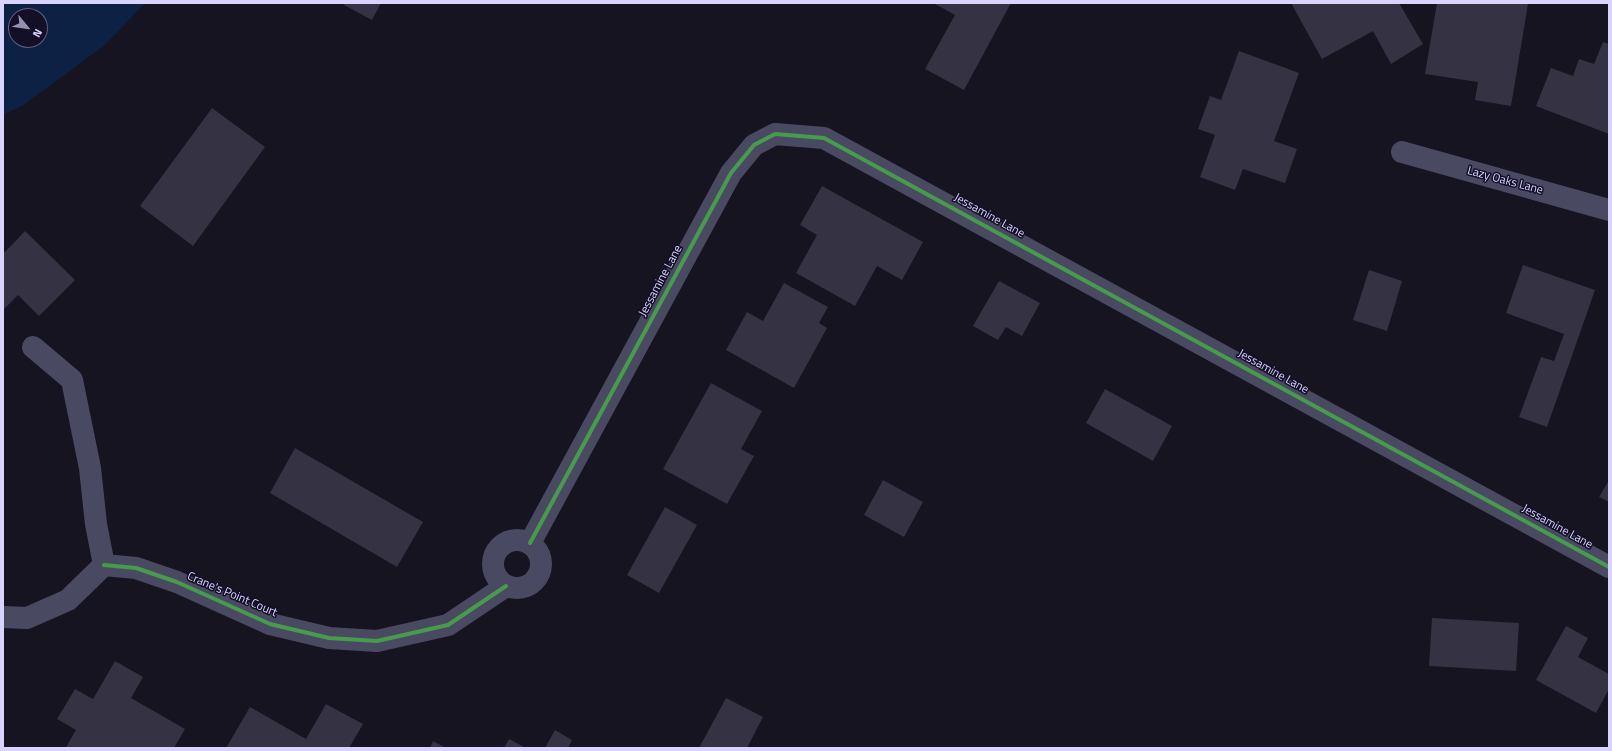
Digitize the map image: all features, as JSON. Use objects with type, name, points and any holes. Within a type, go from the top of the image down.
[{"type":"street","name":"Jessamine Lane","points":[[530,543],[731,174],[754,145],[775,134],[824,138],[1609,567]]},
{"type":"street","name":"Lazy Oaks Lane","points":[[1402,152],[1609,210]]},
{"type":"street","points":[[3,617],[27,618],[68,600],[104,565],[96,524],[90,468],[72,380],[33,347]]},
{"type":"street","points":[[522,540],[530,543],[536,548],[541,561],[539,575],[528,586],[521,588],[506,586],[500,582],[493,568],[492,560],[495,552],[507,541],[522,540]]},
{"type":"street","name":"Crane's Point Court","points":[[104,565],[136,568],[176,582],[270,624],[329,638],[377,641],[448,625],[506,586]]},
{"type":"water","points":[[3,3],[145,3],[105,45],[25,104],[3,115]]},
{"type":"building","points":[[345,3],[381,3],[372,20],[344,5]]},
{"type":"building","points":[[933,3],[1011,3],[964,90],[925,69],[955,15]]},
{"type":"building","points":[[1291,3],[1399,3],[1423,44],[1391,64],[1373,31],[1322,59]]},
{"type":"building","points":[[1437,3],[1528,4],[1511,106],[1475,100],[1478,82],[1425,74]]},
{"type":"building","points":[[1603,42],[1609,44],[1609,134],[1536,106],[1551,68],[1573,76],[1579,59],[1594,64]]},
{"type":"building","points":[[1239,51],[1299,73],[1274,141],[1297,149],[1285,183],[1243,169],[1235,190],[1200,177],[1215,135],[1198,129],[1210,96],[1221,100]]},
{"type":"building","points":[[212,108],[265,147],[193,246],[140,206]]},
{"type":"building","points":[[822,186],[923,242],[902,280],[877,266],[855,306],[796,273],[817,235],[800,225]]},
{"type":"building","points":[[25,231],[75,280],[39,316],[18,295],[3,310],[3,250],[5,252]]},
{"type":"building","points":[[1523,265],[1595,290],[1547,427],[1519,417],[1541,357],[1554,361],[1564,334],[1506,313]]},
{"type":"building","points":[[1369,270],[1402,281],[1387,331],[1353,320]]},
{"type":"building","points":[[999,281],[1040,303],[1022,336],[1006,327],[998,340],[973,326]]},
{"type":"building","points":[[784,283],[828,307],[819,323],[827,328],[794,388],[726,350],[747,312],[763,321]]},
{"type":"building","points":[[711,383],[762,411],[741,449],[754,456],[727,504],[663,469]]},
{"type":"building","points":[[1105,389],[1172,426],[1153,461],[1086,423]]},
{"type":"building","points":[[295,448],[423,522],[397,567],[270,493]]},
{"type":"building","points":[[883,480],[923,502],[904,537],[864,515]]},
{"type":"building","points":[[1609,480],[1609,502],[1599,497]]},
{"type":"building","points":[[665,507],[697,525],[659,593],[627,575]]},
{"type":"building","points":[[1432,618],[1519,623],[1516,671],[1429,666]]},
{"type":"building","points":[[1566,626],[1588,638],[1578,657],[1609,674],[1609,689],[1596,713],[1536,680]]},
{"type":"building","points":[[115,661],[143,677],[131,698],[185,729],[174,748],[66,747],[76,730],[57,719],[75,689],[93,699]]},
{"type":"building","points":[[726,698],[763,717],[747,748],[699,748]]},
{"type":"building","points":[[326,704],[363,724],[349,748],[226,748],[250,707],[306,739]]},
{"type":"building","points":[[555,730],[572,740],[568,748],[545,748]]},
{"type":"building","points":[[509,739],[526,748],[504,748]]},
{"type":"building","points":[[433,741],[446,748],[430,748]]},
{"type":"cycle path","points":[[530,543],[731,173],[754,145],[775,134],[824,138],[1609,567]]},
{"type":"cycle path","points":[[104,565],[136,568],[177,582],[270,624],[329,638],[377,641],[448,625],[506,586]]}]
